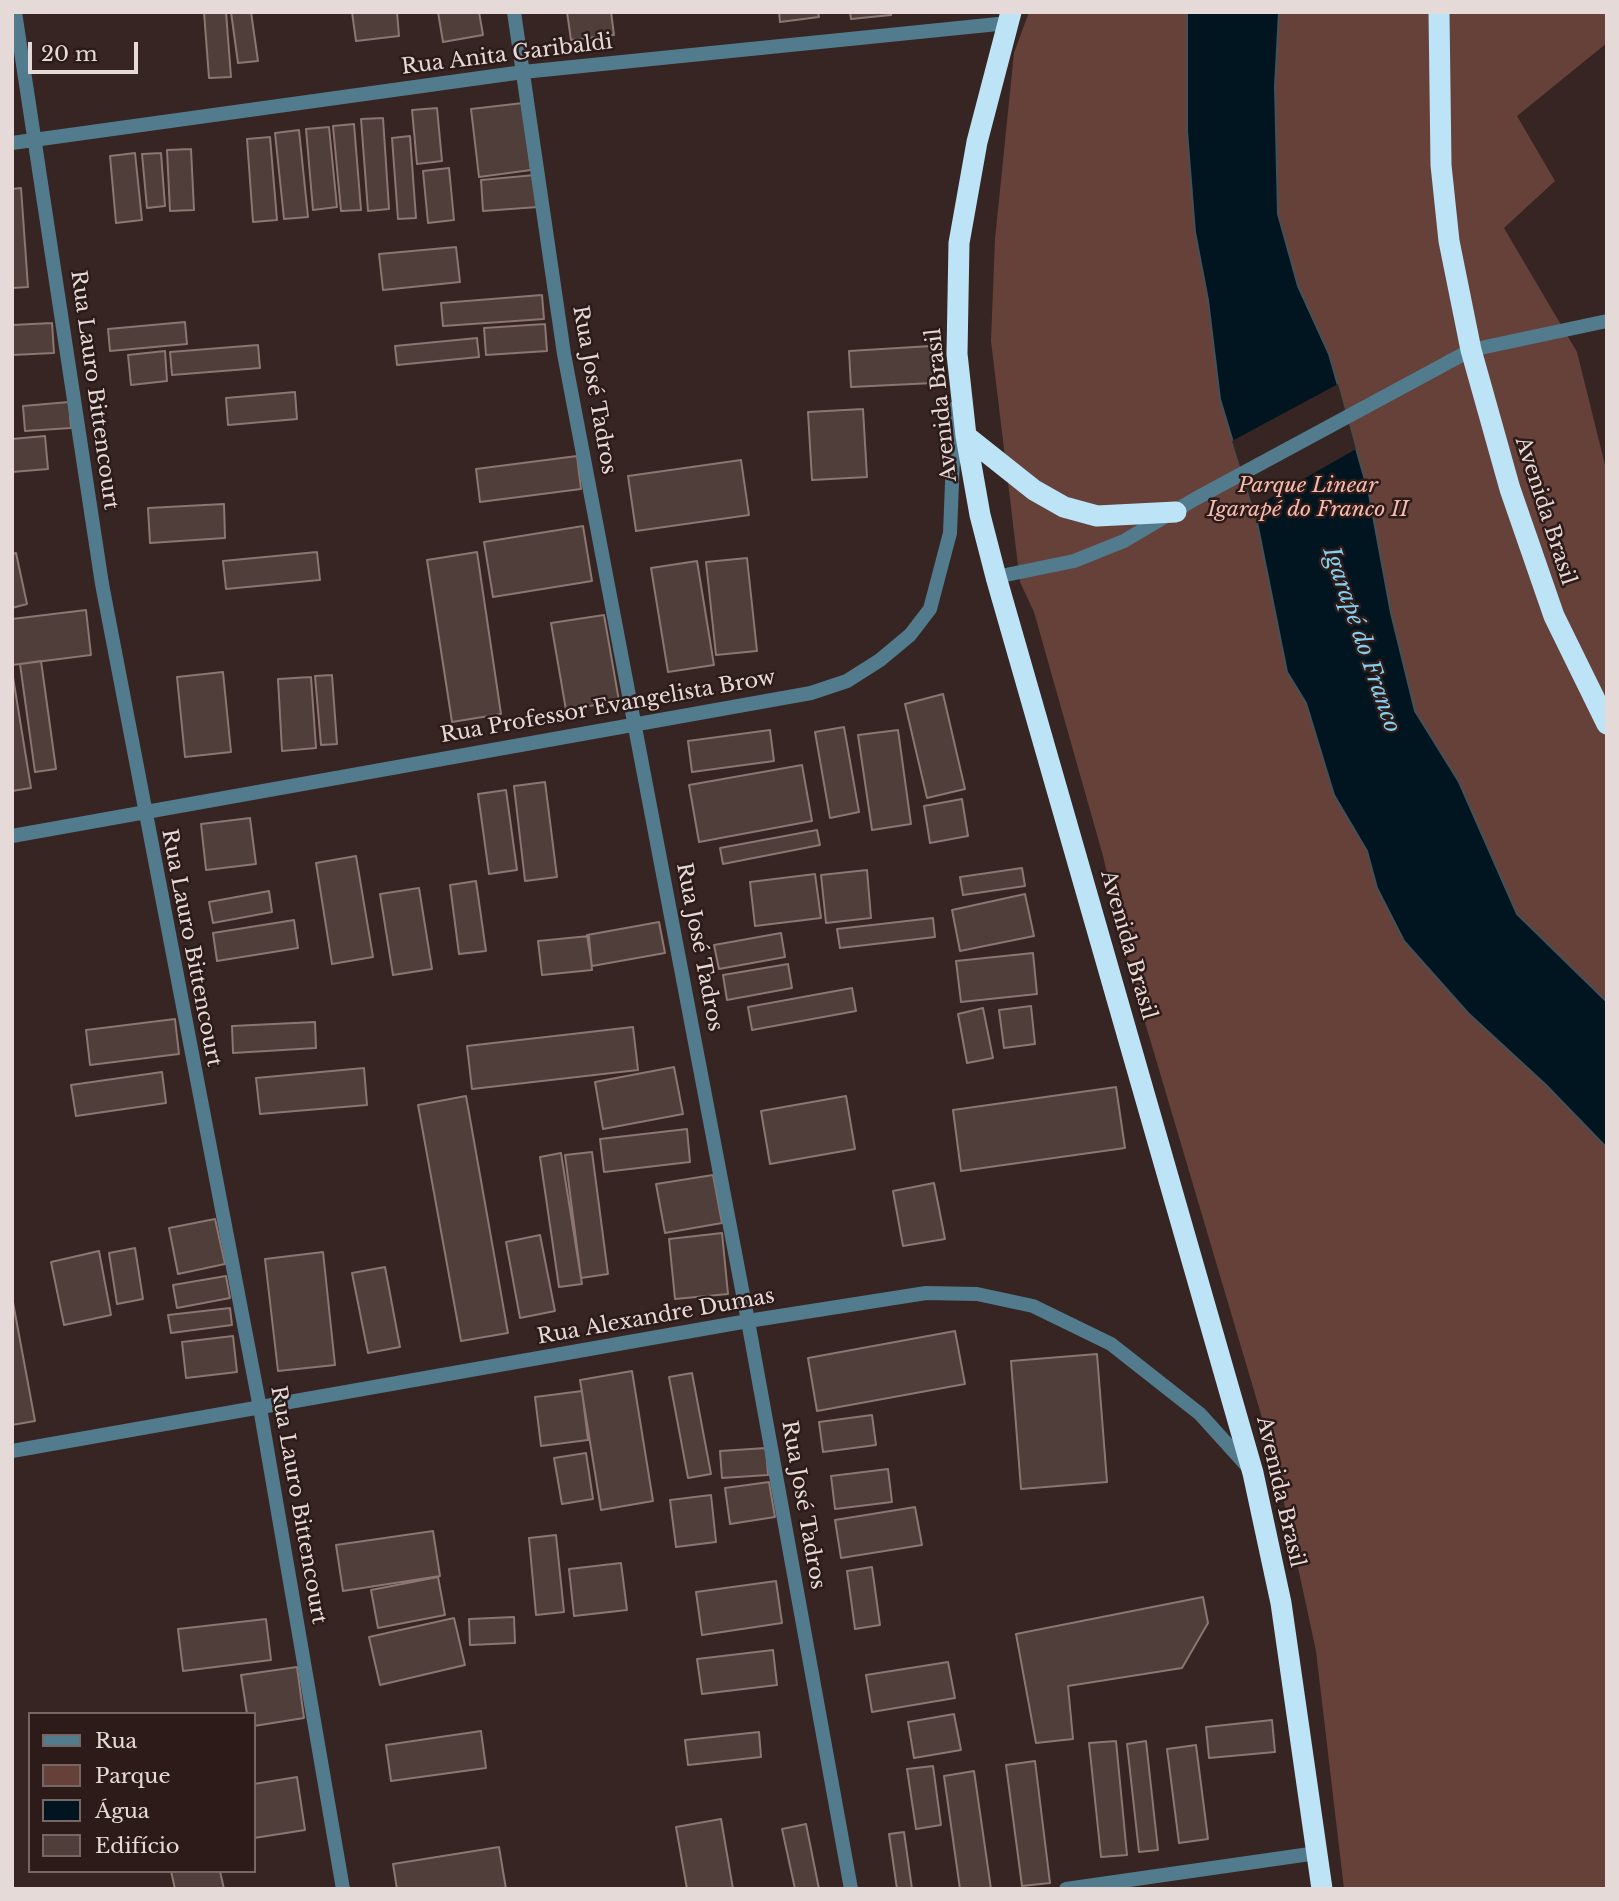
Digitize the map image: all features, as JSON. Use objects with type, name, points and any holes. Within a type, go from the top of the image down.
[{"type":"highway","name":"Avenida Brasil","points":[[1438,12],[1441,165],[1449,241],[1471,350],[1510,489],[1554,616],[1607,724]]},
{"type":"highway","name":"Avenida Brasil","points":[[1010,18],[977,142],[959,243],[957,354],[966,436],[980,515],[996,577],[1253,1473],[1281,1603],[1322,1889]]},
{"type":"highway","points":[[966,436],[1034,490],[1064,507],[1097,516],[1176,512]]},
{"type":"street","name":"Rua Lauro Bittencourt","points":[[15,12],[37,140],[71,394],[144,812],[260,1408],[343,1889]]},
{"type":"street","name":"Rua José Tadros","points":[[514,12],[565,354],[748,1321],[851,1889]]},
{"type":"street","name":"Rua Anita Garibaldi","points":[[12,143],[523,72],[1010,18]]},
{"type":"street","points":[[996,577],[1040,570],[1100,552],[1471,350],[1607,321]]},
{"type":"street","name":"Rua Professor Evangelista Brow","points":[[12,836],[811,692],[847,681],[880,660],[910,635],[930,609],[950,533],[957,354]]},
{"type":"street","name":"Rua Alexandre Dumas","points":[[12,1451],[748,1321],[926,1293],[977,1294],[1033,1306],[1111,1344],[1200,1413],[1253,1473]]},
{"type":"street","points":[[1066,1889],[1317,1853]]},
{"type":"green space","name":"Parque Linear Igarapé do Franco II","points":[[1029,12],[1607,12],[1607,43],[1517,116],[1555,181],[1504,228],[1577,352],[1607,473],[1607,1889],[1344,1889],[1316,1651],[1276,1465],[1131,975],[1103,856],[1034,612],[1020,582],[991,341],[995,239],[1014,53]]},
{"type":"water","name":"Igarapé do Franco","points":[[1187,12],[1279,12],[1275,86],[1278,214],[1298,286],[1329,354],[1369,494],[1391,613],[1415,711],[1459,782],[1517,914],[1607,1002],[1607,1148],[1546,1085],[1468,1013],[1404,941],[1377,888],[1367,851],[1334,795],[1306,703],[1287,672],[1257,522],[1220,399],[1208,300],[1195,232],[1187,131]]},
{"type":"pier","points":[[1338,384],[1356,449],[1253,508],[1232,441]]},
{"type":"building","points":[[204,12],[226,12],[231,77],[209,78]]},
{"type":"building","points":[[231,12],[251,12],[258,61],[238,63]]},
{"type":"building","points":[[352,12],[397,12],[399,36],[356,41]]},
{"type":"building","points":[[438,12],[479,12],[483,35],[443,42]]},
{"type":"building","points":[[567,12],[611,12],[614,35],[571,40]]},
{"type":"building","points":[[779,12],[818,12],[819,17],[780,22]]},
{"type":"building","points":[[850,12],[891,12],[891,15],[851,19]]},
{"type":"building","points":[[523,103],[531,170],[479,177],[471,109]]},
{"type":"building","points":[[437,108],[442,161],[417,164],[412,110]]},
{"type":"building","points":[[383,118],[389,209],[368,211],[361,119]]},
{"type":"building","points":[[354,124],[361,210],[341,211],[333,126]]},
{"type":"building","points":[[329,127],[337,207],[313,210],[306,129]]},
{"type":"building","points":[[299,130],[308,217],[284,219],[275,133]]},
{"type":"building","points":[[410,136],[416,218],[398,219],[392,138]]},
{"type":"building","points":[[270,137],[277,220],[253,222],[247,139]]},
{"type":"building","points":[[191,149],[194,210],[170,211],[167,150]]},
{"type":"building","points":[[135,153],[142,220],[116,223],[110,156]]},
{"type":"building","points":[[161,153],[165,206],[147,208],[142,154]]},
{"type":"building","points":[[449,168],[454,220],[428,223],[423,171]]},
{"type":"building","points":[[535,175],[538,207],[483,211],[481,180]]},
{"type":"building","points":[[21,188],[28,287],[12,288],[12,189]]},
{"type":"building","points":[[456,247],[460,282],[383,290],[379,254]]},
{"type":"building","points":[[542,295],[544,319],[443,326],[441,303]]},
{"type":"building","points":[[185,322],[187,344],[110,351],[108,329]]},
{"type":"building","points":[[52,323],[54,353],[12,355],[12,325]]},
{"type":"building","points":[[545,324],[547,351],[486,355],[484,328]]},
{"type":"building","points":[[477,338],[479,357],[397,365],[395,346]]},
{"type":"building","points":[[258,345],[260,368],[172,375],[170,352]]},
{"type":"building","points":[[931,346],[933,383],[851,387],[849,351]]},
{"type":"building","points":[[165,351],[167,381],[131,385],[128,355]]},
{"type":"building","points":[[295,392],[297,419],[228,425],[226,398]]},
{"type":"building","points":[[69,402],[71,428],[25,431],[23,406]]},
{"type":"building","points":[[863,409],[867,477],[812,480],[808,412]]},
{"type":"building","points":[[45,436],[48,469],[12,472],[12,439]]},
{"type":"building","points":[[577,456],[581,489],[480,502],[476,469]]},
{"type":"building","points":[[741,460],[749,515],[636,531],[628,476]]},
{"type":"building","points":[[224,504],[225,538],[150,543],[148,508]]},
{"type":"building","points":[[583,526],[592,581],[493,597],[484,542]]},
{"type":"building","points":[[317,552],[320,580],[226,589],[223,561]]},
{"type":"building","points":[[477,552],[501,714],[452,722],[427,560]]},
{"type":"building","points":[[16,553],[27,604],[12,608],[12,554]]},
{"type":"building","points":[[747,558],[757,651],[716,655],[706,562]]},
{"type":"building","points":[[697,561],[714,665],[668,672],[651,568]]},
{"type":"building","points":[[86,610],[91,655],[12,665],[12,619]]},
{"type":"building","points":[[604,615],[619,701],[566,710],[551,623]]},
{"type":"building","points":[[41,661],[56,769],[35,772],[20,664]]},
{"type":"building","points":[[12,671],[31,788],[12,791]]},
{"type":"building","points":[[223,672],[231,752],[185,757],[177,677]]},
{"type":"building","points":[[332,675],[337,744],[321,745],[315,676]]},
{"type":"building","points":[[311,677],[316,748],[282,751],[278,679]]},
{"type":"building","points":[[943,694],[965,789],[927,798],[905,704]]},
{"type":"building","points":[[844,727],[859,812],[830,818],[815,732]]},
{"type":"building","points":[[770,730],[774,761],[692,772],[688,741]]},
{"type":"building","points":[[898,730],[911,824],[872,830],[858,735]]},
{"type":"building","points":[[802,765],[812,821],[699,842],[689,785]]},
{"type":"building","points":[[545,782],[557,877],[525,881],[514,786]]},
{"type":"building","points":[[506,790],[517,870],[489,874],[478,794]]},
{"type":"building","points":[[962,799],[968,836],[930,843],[924,806]]},
{"type":"building","points":[[250,818],[256,864],[206,870],[201,824]]},
{"type":"building","points":[[817,830],[820,845],[723,864],[720,848]]},
{"type":"building","points":[[356,856],[373,957],[332,964],[316,863]]},
{"type":"building","points":[[1022,868],[1025,886],[963,895],[960,877]]},
{"type":"building","points":[[867,870],[871,918],[826,923],[821,875]]},
{"type":"building","points":[[815,874],[821,918],[755,926],[750,882]]},
{"type":"building","points":[[476,881],[486,951],[459,954],[450,885]]},
{"type":"building","points":[[419,888],[432,969],[393,975],[380,894]]},
{"type":"building","points":[[269,891],[272,912],[213,923],[209,902]]},
{"type":"building","points":[[1025,894],[1034,936],[960,951],[952,910]]},
{"type":"building","points":[[933,918],[935,937],[840,948],[837,929]]},
{"type":"building","points":[[294,920],[298,948],[217,961],[213,933]]},
{"type":"building","points":[[659,922],[665,953],[592,966],[587,935]]},
{"type":"building","points":[[781,933],[785,957],[719,969],[714,945]]},
{"type":"building","points":[[589,936],[592,970],[542,975],[538,941]]},
{"type":"building","points":[[1033,953],[1037,994],[961,1002],[956,961]]},
{"type":"building","points":[[788,964],[792,988],[727,1000],[723,975]]},
{"type":"building","points":[[852,988],[856,1011],[752,1030],[748,1007]]},
{"type":"building","points":[[1031,1006],[1035,1044],[1004,1048],[999,1010]]},
{"type":"building","points":[[983,1008],[993,1058],[967,1063],[958,1014]]},
{"type":"building","points":[[175,1019],[179,1054],[90,1065],[86,1030]]},
{"type":"building","points":[[315,1022],[316,1048],[233,1053],[232,1026]]},
{"type":"building","points":[[633,1027],[638,1070],[472,1089],[467,1046]]},
{"type":"building","points":[[674,1067],[683,1114],[603,1129],[595,1082]]},
{"type":"building","points":[[364,1068],[367,1105],[260,1114],[256,1078]]},
{"type":"building","points":[[162,1072],[166,1103],[76,1116],[71,1085]]},
{"type":"building","points":[[1116,1087],[1125,1148],[961,1171],[953,1110]]},
{"type":"building","points":[[466,1096],[508,1333],[461,1341],[418,1105]]},
{"type":"building","points":[[846,1096],[855,1149],[770,1164],[761,1111]]},
{"type":"building","points":[[687,1129],[690,1162],[604,1172],[600,1139]]},
{"type":"building","points":[[592,1152],[608,1274],[581,1278],[565,1155]]},
{"type":"building","points":[[561,1153],[582,1284],[559,1287],[540,1157]]},
{"type":"building","points":[[713,1175],[722,1223],[665,1233],[656,1184]]},
{"type":"building","points":[[934,1183],[945,1239],[903,1246],[893,1191]]},
{"type":"building","points":[[215,1219],[225,1264],[178,1274],[169,1228]]},
{"type":"building","points":[[722,1233],[728,1294],[675,1299],[669,1239]]},
{"type":"building","points":[[540,1235],[555,1311],[520,1318],[506,1242]]},
{"type":"building","points":[[135,1248],[143,1299],[117,1304],[109,1253]]},
{"type":"building","points":[[99,1251],[111,1315],[64,1325],[51,1262]]},
{"type":"building","points":[[323,1252],[335,1365],[278,1371],[265,1259]]},
{"type":"building","points":[[385,1267],[400,1347],[368,1353],[352,1273]]},
{"type":"building","points":[[226,1276],[230,1298],[177,1308],[173,1285]]},
{"type":"building","points":[[12,1297],[35,1421],[12,1425]]},
{"type":"building","points":[[230,1308],[232,1325],[171,1333],[168,1315]]},
{"type":"building","points":[[955,1331],[965,1384],[817,1411],[808,1358]]},
{"type":"building","points":[[233,1336],[237,1372],[186,1378],[182,1342]]},
{"type":"building","points":[[1097,1354],[1107,1482],[1021,1489],[1011,1361]]},
{"type":"building","points":[[632,1371],[653,1501],[601,1510],[580,1380]]},
{"type":"building","points":[[692,1373],[711,1474],[688,1478],[669,1377]]},
{"type":"building","points":[[582,1391],[588,1440],[541,1446],[535,1397]]},
{"type":"building","points":[[872,1415],[876,1445],[823,1452],[819,1422]]},
{"type":"building","points":[[766,1448],[768,1475],[722,1478],[720,1451]]},
{"type":"building","points":[[586,1453],[593,1499],[562,1504],[554,1458]]},
{"type":"building","points":[[888,1469],[892,1502],[835,1509],[831,1476]]},
{"type":"building","points":[[769,1482],[775,1517],[730,1524],[725,1488]]},
{"type":"building","points":[[711,1495],[716,1542],[676,1547],[670,1500]]},
{"type":"building","points":[[915,1507],[922,1545],[841,1558],[835,1520]]},
{"type":"building","points":[[433,1531],[440,1576],[343,1591],[336,1545]]},
{"type":"building","points":[[556,1535],[564,1612],[536,1615],[529,1538]]},
{"type":"building","points":[[621,1563],[627,1610],[574,1616],[569,1569]]},
{"type":"building","points":[[872,1567],[880,1625],[855,1629],[847,1571]]},
{"type":"building","points":[[438,1577],[445,1615],[378,1628],[371,1590]]},
{"type":"building","points":[[776,1581],[782,1623],[702,1635],[696,1592]]},
{"type":"building","points":[[1203,1597],[1208,1623],[1182,1668],[1068,1686],[1073,1739],[1036,1743],[1016,1634]]},
{"type":"building","points":[[514,1617],[515,1643],[470,1645],[469,1619]]},
{"type":"building","points":[[454,1618],[465,1665],[380,1685],[369,1637]]},
{"type":"building","points":[[266,1619],[271,1660],[183,1671],[178,1629]]},
{"type":"building","points":[[773,1650],[777,1685],[702,1694],[697,1659]]},
{"type":"building","points":[[948,1662],[955,1698],[872,1712],[866,1675]]},
{"type":"building","points":[[297,1667],[304,1718],[256,1726],[256,1712],[247,1712],[241,1675]]},
{"type":"building","points":[[954,1714],[961,1750],[914,1758],[908,1722]]},
{"type":"building","points":[[1272,1720],[1275,1752],[1209,1758],[1206,1727]]},
{"type":"building","points":[[481,1731],[486,1768],[391,1781],[386,1745]]},
{"type":"building","points":[[759,1732],[761,1757],[688,1765],[685,1740]]},
{"type":"building","points":[[1116,1741],[1127,1855],[1101,1857],[1089,1743]]},
{"type":"building","points":[[1146,1741],[1158,1850],[1139,1852],[1127,1744]]},
{"type":"building","points":[[1196,1745],[1208,1839],[1179,1843],[1167,1749]]},
{"type":"building","points":[[1035,1761],[1050,1883],[1022,1886],[1006,1765]]},
{"type":"building","points":[[933,1766],[941,1825],[916,1829],[907,1769]]},
{"type":"building","points":[[974,1771],[991,1889],[960,1889],[944,1776]]},
{"type":"building","points":[[297,1777],[305,1830],[256,1838],[256,1784]]},
{"type":"building","points":[[721,1819],[733,1889],[687,1889],[676,1827]]},
{"type":"building","points":[[806,1824],[819,1889],[795,1889],[782,1829]]},
{"type":"building","points":[[904,1832],[912,1889],[897,1889],[889,1834]]},
{"type":"building","points":[[499,1847],[506,1889],[397,1889],[393,1864]]},
{"type":"building","points":[[171,1873],[220,1873],[224,1889],[175,1889]]}]
